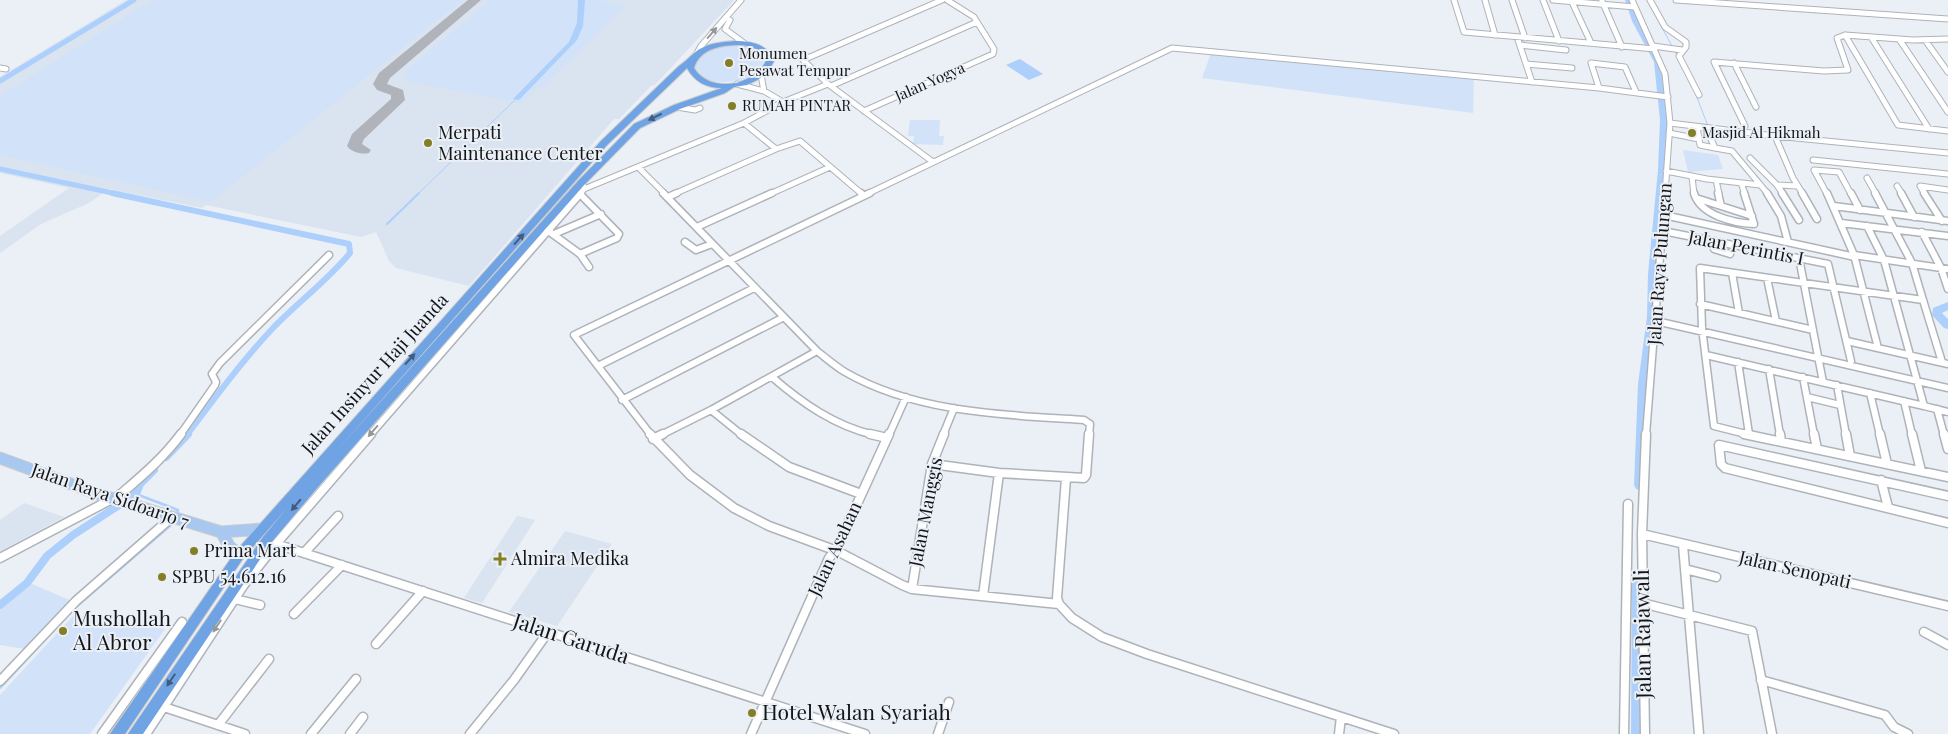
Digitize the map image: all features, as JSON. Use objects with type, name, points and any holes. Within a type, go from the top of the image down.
[{"type":"highway","name":"Jalan Insinyur Haji Juanda","points":[[135,734],[237,591],[267,540],[319,485],[623,124],[693,59],[717,45],[744,43]]},
{"type":"highway","points":[[744,43],[763,50],[769,57],[769,65],[761,75]]},
{"type":"highway","points":[[693,59],[691,73],[699,81],[714,85],[734,85]]},
{"type":"highway","name":"Jalan Insinyur Haji Juanda","points":[[117,734],[240,554],[389,384],[561,198],[582,188],[637,126],[677,107],[761,75]]},
{"type":"highway","points":[[389,384],[402,387]]},
{"type":"main road","name":"Jalan Raya Sidoarjo 7","points":[[0,458],[111,499],[221,532],[262,529]]},
{"type":"main road","points":[[221,532],[230,547],[240,554]]},
{"type":"street","points":[[693,59],[698,49],[741,0]]},
{"type":"street","points":[[744,43],[727,32],[725,26],[746,0]]},
{"type":"street","points":[[933,162],[829,85],[803,62],[804,58],[942,0]]},
{"type":"street","points":[[580,254],[619,234],[582,188],[639,168],[744,123],[783,102],[829,85],[977,22],[974,17],[947,0]]},
{"type":"street","points":[[1454,0],[1464,32],[1622,47],[1682,50]]},
{"type":"street","points":[[1484,0],[1495,35]]},
{"type":"street","points":[[1512,0],[1525,38]]},
{"type":"street","points":[[1543,0],[1559,41]]},
{"type":"street","points":[[1552,0],[1603,2],[1630,6]]},
{"type":"street","name":"Jalan Raya Pulungan","points":[[1632,0],[1630,6],[1665,74],[1665,96],[1670,122],[1647,419],[1642,534]]},
{"type":"street","points":[[1650,0],[1665,27],[1686,42],[1686,47],[1679,56],[1699,95]]},
{"type":"street","points":[[1676,0],[1948,19]]},
{"type":"street","points":[[1572,1],[1591,43]]},
{"type":"street","points":[[1603,2],[1622,47]]},
{"type":"street","name":"Jalan Yogya","points":[[864,111],[991,55],[994,51],[977,22]]},
{"type":"street","points":[[1844,35],[1898,125],[1948,130]]},
{"type":"street","points":[[1745,126],[1714,62],[1824,71],[1848,70],[1836,38],[1844,35],[1899,39],[1948,39]]},
{"type":"street","points":[[1518,37],[1532,82]]},
{"type":"street","points":[[1871,37],[1929,128]]},
{"type":"street","points":[[1899,39],[1948,112]]},
{"type":"street","points":[[1925,40],[1948,72]]},
{"type":"street","points":[[1520,45],[1566,50]]},
{"type":"street","points":[[1059,604],[912,589],[892,582],[836,550],[758,522],[695,481],[653,439],[574,336],[575,333],[1176,48],[1665,96]]},
{"type":"street","points":[[1941,62],[1948,62]]},
{"type":"street","points":[[1598,88],[1591,63],[1624,67],[1636,92]]},
{"type":"street","points":[[1526,64],[1572,68]]},
{"type":"street","points":[[1734,64],[1756,108]]},
{"type":"street","points":[[761,75],[764,91]]},
{"type":"street","points":[[734,85],[764,91],[783,102]]},
{"type":"street","points":[[677,107],[695,110],[700,108]]},
{"type":"street","points":[[1670,122],[1775,136],[1948,153]]},
{"type":"street","points":[[744,123],[776,149]]},
{"type":"street","points":[[1698,127],[1701,146],[1732,151],[1760,184],[1781,216],[1788,242]]},
{"type":"street","points":[[1706,128],[1715,148]]},
{"type":"street","points":[[1669,133],[1699,139]]},
{"type":"street","points":[[1775,136],[1797,186],[1816,220]]},
{"type":"street","points":[[668,197],[776,149],[800,141],[863,195]]},
{"type":"street","points":[[1750,158],[1777,185],[1799,220]]},
{"type":"street","points":[[1813,160],[1948,174]]},
{"type":"street","points":[[697,227],[830,167]]},
{"type":"street","points":[[639,168],[697,227],[725,262],[818,351],[850,376],[906,397],[954,408],[1088,422],[1090,424],[1086,475],[1081,479],[999,473],[932,464]]},
{"type":"street","points":[[1860,210],[1839,172],[1814,170],[1834,206],[1855,256],[1878,348]]},
{"type":"street","points":[[1666,171],[1692,177],[1760,184]]},
{"type":"street","points":[[1692,177],[1696,198],[1704,208],[1734,221],[1754,224],[1741,183]]},
{"type":"street","points":[[1867,178],[1912,263],[1945,363]]},
{"type":"street","points":[[1716,180],[1721,206]]},
{"type":"street","points":[[1777,185],[1797,186]]},
{"type":"street","points":[[1897,186],[1914,217]]},
{"type":"street","points":[[1945,221],[1920,186],[1948,190]]},
{"type":"street","name":"Jalan Insinyur Haji Juanda","points":[[146,734],[237,591],[276,544],[319,485],[551,232],[582,188]]},
{"type":"street","points":[[1696,198],[1752,216]]},
{"type":"street","points":[[1834,206],[1945,221]]},
{"type":"street","points":[[551,232],[601,214]]},
{"type":"street","points":[[1664,215],[1855,256],[1945,268]]},
{"type":"street","points":[[1841,223],[1948,236]]},
{"type":"street","points":[[1867,226],[1883,259],[1924,406]]},
{"type":"street","name":"Jalan Perintis I","points":[[1663,231],[1828,264],[1834,287]]},
{"type":"street","points":[[551,232],[580,254],[589,267]]},
{"type":"street","points":[[1922,232],[1945,268],[1948,289]]},
{"type":"street","points":[[1776,240],[1779,254]]},
{"type":"street","points":[[1712,241],[1714,249],[1730,254]]},
{"type":"street","points":[[685,242],[696,250],[712,244]]},
{"type":"street","points":[[0,558],[111,499],[160,458],[216,384],[212,376],[213,371],[329,255]]},
{"type":"street","points":[[1799,258],[1823,382]]},
{"type":"street","points":[[1923,300],[1699,269],[1702,330],[1714,426],[1716,428],[1948,477]]},
{"type":"street","points":[[1732,273],[1738,313]]},
{"type":"street","points":[[1767,278],[1776,321]]},
{"type":"street","points":[[1834,287],[1851,362]]},
{"type":"street","points":[[598,366],[754,288]]},
{"type":"street","points":[[1700,304],[1813,330]]},
{"type":"street","points":[[622,400],[784,317]]},
{"type":"street","points":[[1656,319],[1819,357],[1948,383]]},
{"type":"street","points":[[1847,341],[1945,363]]},
{"type":"street","points":[[653,439],[711,410],[818,351]]},
{"type":"street","points":[[1706,354],[1948,412]]},
{"type":"street","points":[[1819,357],[1851,362],[1915,377],[1948,388]]},
{"type":"street","points":[[1738,362],[1749,434]]},
{"type":"street","points":[[1769,369],[1781,441]]},
{"type":"street","points":[[772,377],[784,389],[818,412],[872,435],[887,438]]},
{"type":"street","points":[[1803,377],[1817,449]]},
{"type":"street","points":[[1837,385],[1850,456]]},
{"type":"street","points":[[1870,393],[1887,464]]},
{"type":"street","name":"Jalan Asahan","points":[[751,734],[829,558],[836,550],[906,397]]},
{"type":"street","points":[[1807,397],[1840,405]]},
{"type":"street","points":[[1904,401],[1921,471]]},
{"type":"street","name":"Jalan Manggis","points":[[912,589],[932,464],[954,408]]},
{"type":"street","points":[[711,410],[752,443],[788,467],[861,494]]},
{"type":"street","points":[[1937,410],[1948,449]]},
{"type":"street","points":[[1948,496],[1718,445],[1721,464],[1725,468],[1948,523]]},
{"type":"street","points":[[983,596],[999,473]]},
{"type":"street","points":[[1066,478],[1057,592],[1059,604],[1079,624],[1102,637],[1147,654],[1394,734]]},
{"type":"street","points":[[1881,480],[1888,507]]},
{"type":"street","points":[[1624,734],[1628,504]]},
{"type":"street","points":[[304,553],[338,516]]},
{"type":"street","points":[[0,681],[76,601],[172,518]]},
{"type":"street","name":"Jalan Senopati","points":[[1642,534],[1948,606]]},
{"type":"street","name":"Jalan Rajawali","points":[[1642,534],[1645,734]]},
{"type":"street","name":"Jalan Garuda","points":[[276,544],[865,734]]},
{"type":"street","points":[[1683,545],[1699,734]]},
{"type":"street","points":[[294,614],[342,565]]},
{"type":"street","points":[[1685,569],[1716,578]]},
{"type":"street","points":[[237,591],[260,605]]},
{"type":"street","points":[[376,644],[423,591]]},
{"type":"street","points":[[1642,603],[1750,629],[1756,642],[1772,734]]},
{"type":"street","points":[[102,734],[182,622]]},
{"type":"street","points":[[470,734],[514,680],[548,632]]},
{"type":"street","points":[[1924,632],[1948,645]]},
{"type":"street","points":[[218,725],[268,659]]},
{"type":"street","points":[[311,734],[356,679]]},
{"type":"street","points":[[1762,680],[1885,715],[1894,727],[1908,734]]},
{"type":"street","points":[[938,734],[949,702]]},
{"type":"street","points":[[164,707],[218,725],[225,731],[245,734]]},
{"type":"street","points":[[350,734],[363,717]]},
{"type":"street","points":[[1340,734],[1341,717]]},
{"type":"shaded area","points":[[126,0],[734,0],[654,86],[652,85],[619,119],[614,119],[469,286],[396,268],[389,261],[376,232],[361,237],[206,205],[202,208],[109,189],[89,203],[41,224],[0,253],[0,236],[69,188],[0,173],[0,77]]},
{"type":"shaded area","points":[[153,0],[462,0],[211,202],[0,155],[0,96]]},
{"type":"shaded area","points":[[491,0],[604,0],[603,2],[626,5],[542,88],[537,87],[521,103],[410,82],[404,79],[406,71]]},
{"type":"shaded area","points":[[738,44],[756,49],[764,59],[761,67],[755,73],[738,80],[718,82],[702,77],[696,72],[695,64],[697,58],[706,50]]},
{"type":"shaded area","points":[[1211,53],[1474,77],[1473,113],[1202,78]]},
{"type":"shaded area","points":[[910,120],[940,120],[939,136],[944,136],[943,145],[913,144],[914,136],[908,136]]},
{"type":"shaded area","points":[[1683,150],[1718,155],[1723,169],[1688,172]]},
{"type":"shaded area","points":[[24,503],[64,517],[0,551],[0,520]]},
{"type":"shaded area","name":"Almira Medika","points":[[517,516],[535,520],[482,603],[464,598]]},
{"type":"shaded area","points":[[565,531],[612,544],[557,626],[509,612]]},
{"type":"shaded area","points":[[32,584],[72,601],[25,649],[0,645],[0,609]]},
{"type":"shaded area","points":[[74,615],[165,629],[90,734],[0,734],[0,695]]},
{"type":"water","points":[[578,0],[585,0],[583,26],[577,40],[519,100],[513,99],[569,42],[577,23]]},
{"type":"water","points":[[1020,59],[1043,74],[1029,80],[1006,65]]},
{"type":"waterway","points":[[0,81],[134,0]]},
{"type":"waterway","points":[[1629,0],[1636,21],[1658,62],[1664,120],[1663,170],[1653,274],[1652,317],[1644,384],[1640,485]]},
{"type":"waterway","points":[[1660,24],[1678,57]]},
{"type":"waterway","points":[[1696,95],[1708,126]]},
{"type":"waterway","points":[[418,194],[517,98]]},
{"type":"waterway","points":[[0,169],[117,194]]},
{"type":"waterway","points":[[112,193],[349,244],[350,253],[262,341],[228,380],[187,435]]},
{"type":"waterway","points":[[387,224],[419,193]]},
{"type":"waterway","points":[[1948,306],[1937,311],[1937,315],[1948,325]]},
{"type":"waterway","points":[[204,405],[210,405]]},
{"type":"waterway","points":[[166,457],[188,434]]},
{"type":"waterway","points":[[0,605],[27,583],[47,556],[73,535],[136,494],[140,484],[154,470]]},
{"type":"waterway","points":[[113,494],[121,489]]},
{"type":"waterway","points":[[136,494],[178,510],[177,514]]},
{"type":"waterway","points":[[77,606],[171,525]]},
{"type":"waterway","points":[[1638,734],[1639,581]]},
{"type":"waterway","points":[[0,688],[56,628]]},
{"type":"taxiway","points":[[364,150],[354,146],[357,137],[398,100],[398,93],[382,87],[380,84],[384,76],[475,0]]},
{"type":"place","name":"Monumen Pesawat Tempur","points":[[729,63]]},
{"type":"place","name":"RUMAH PINTAR","points":[[732,106]]},
{"type":"place","name":"Masjid Al Hikmah","points":[[1692,133]]},
{"type":"place","name":"Merpati Maintenance Center","points":[[428,143]]},
{"type":"place","name":"Prima Mart","points":[[194,551]]},
{"type":"place","name":"Almira Medika","points":[[500,559]]},
{"type":"place","name":"SPBU 54.612.16","points":[[162,577]]},
{"type":"place","name":"Mushollah Al Abror","points":[[63,631]]},
{"type":"place","name":"Hotel Walan Syariah","points":[[752,713]]}]
